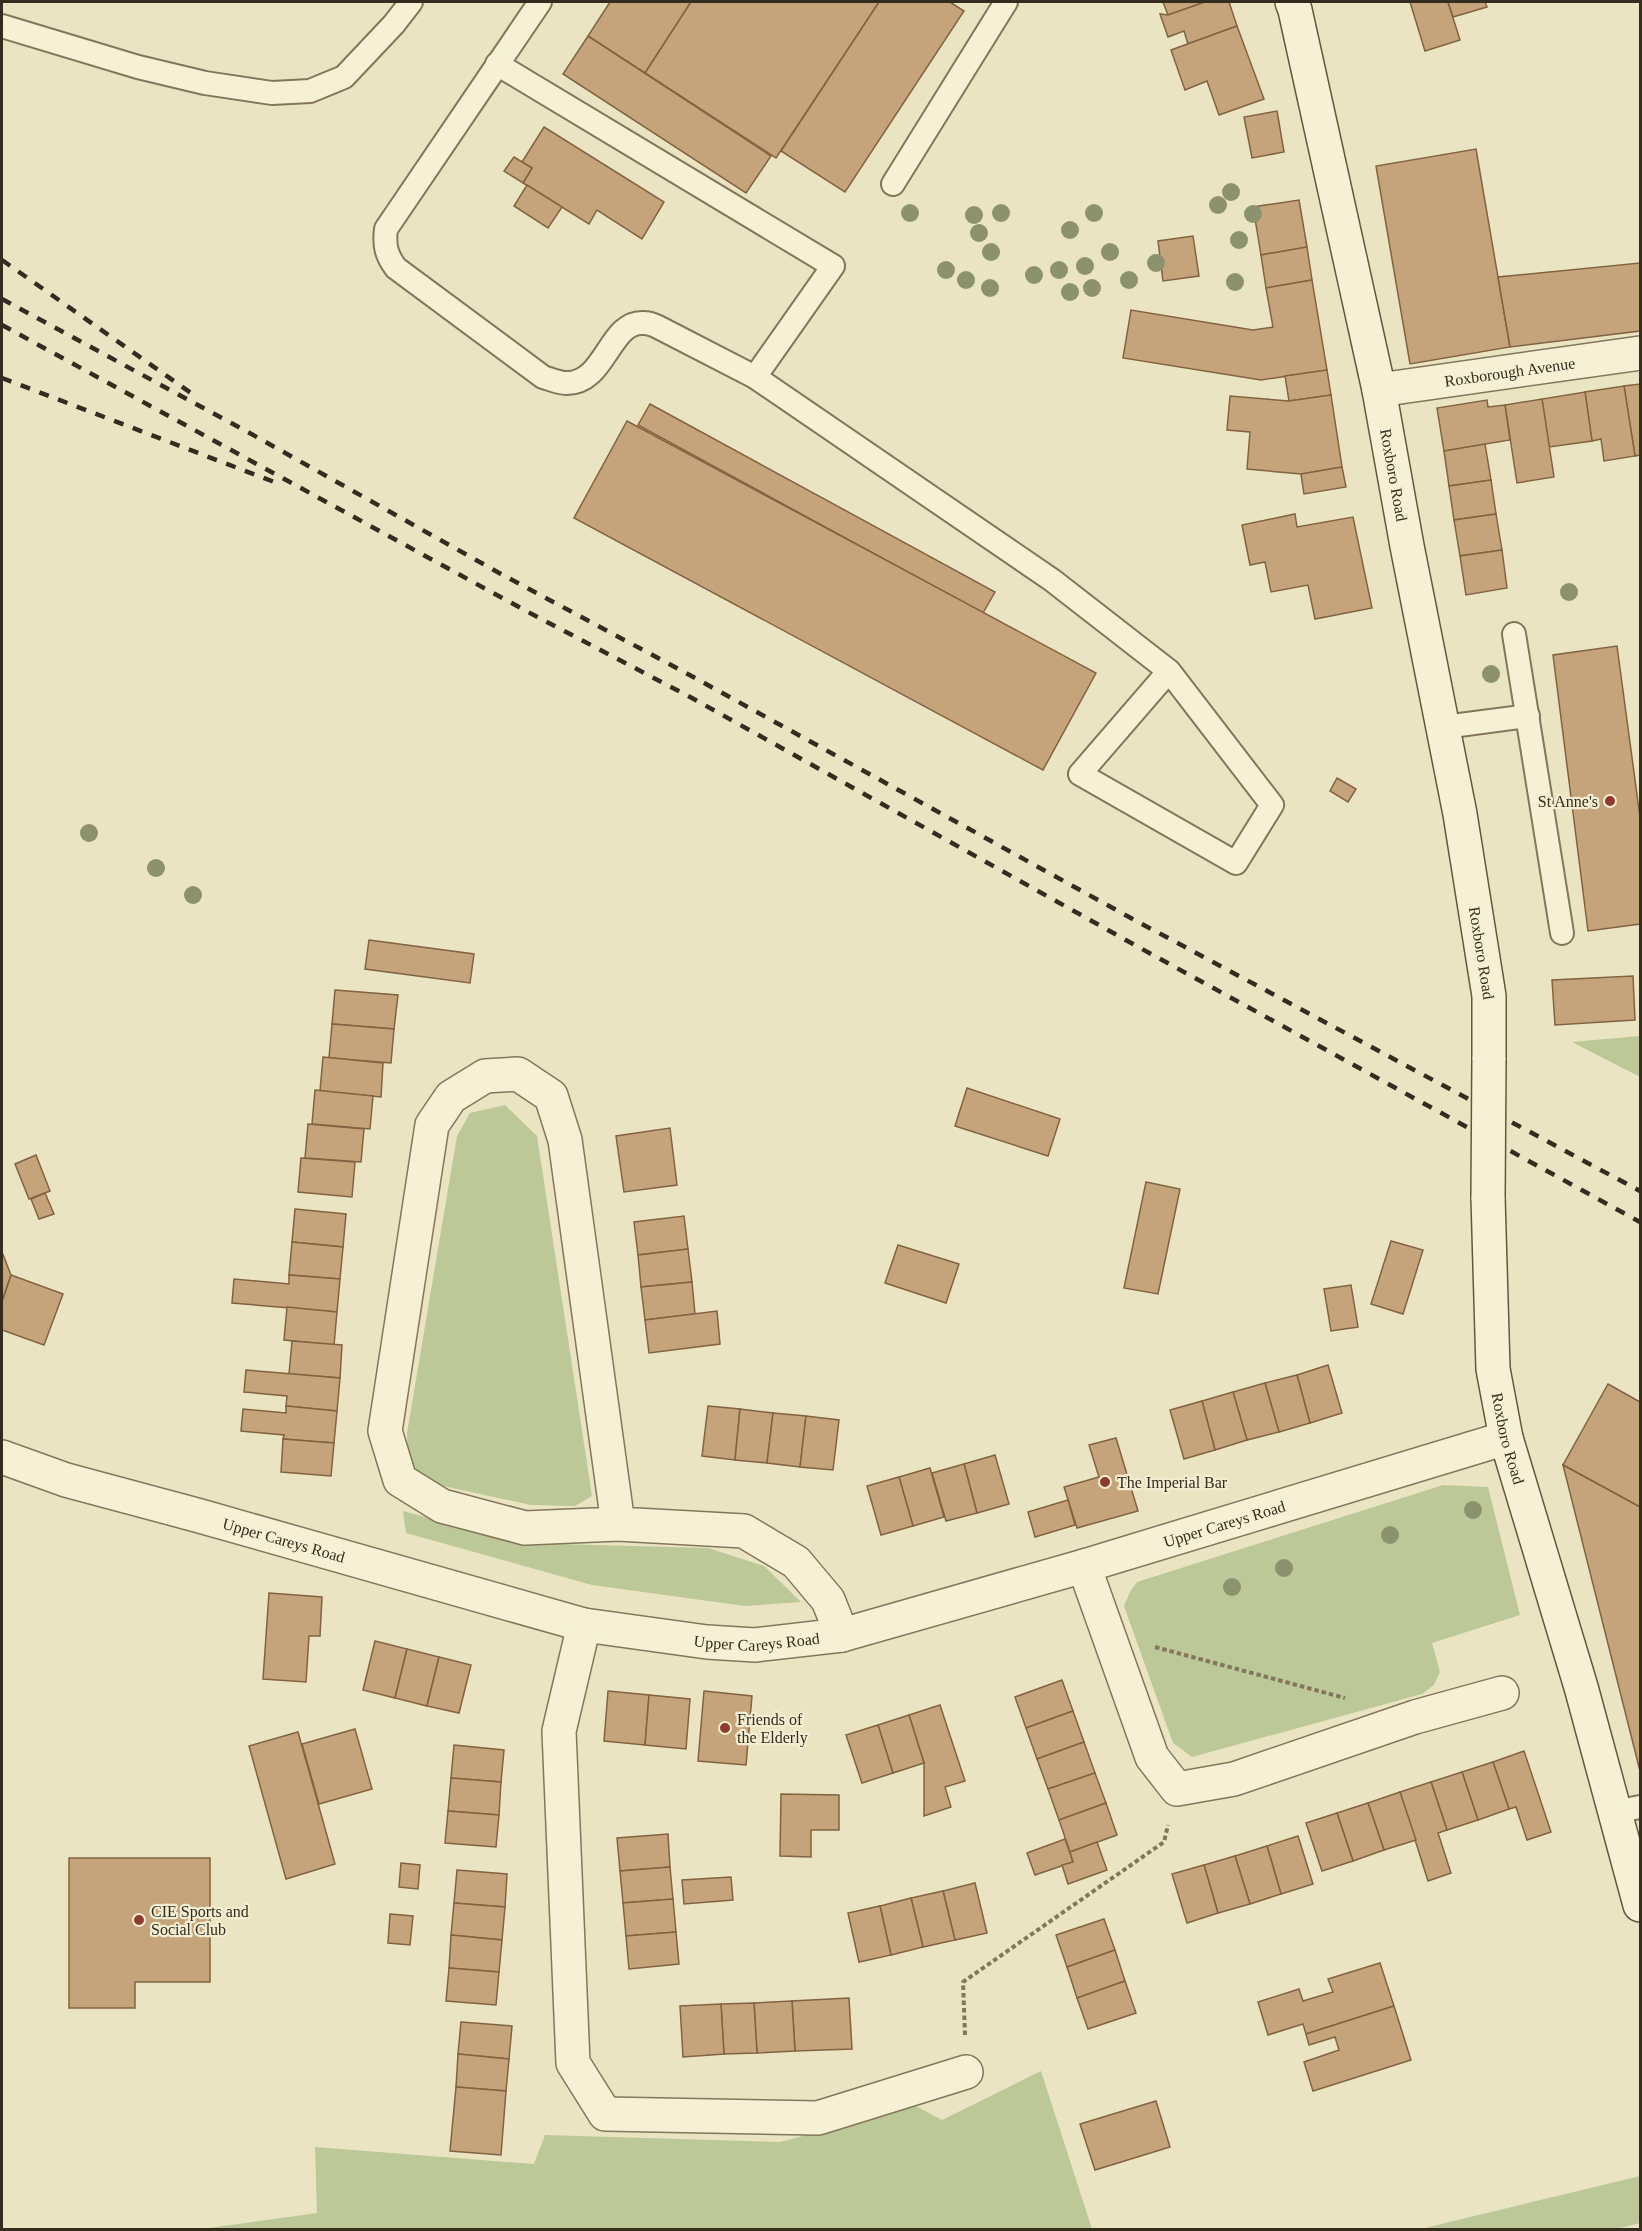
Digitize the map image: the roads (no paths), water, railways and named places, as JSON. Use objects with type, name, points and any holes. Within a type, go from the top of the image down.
[{"type":"street","name":"Roxboro Road","points":[[1292,2],[1379,390],[1460,814],[1489,996],[1488,1197],[1493,1369],[1506,1438],[1581,1687],[1628,1809],[1641,1905]]},
{"type":"street","name":"Roxborough Avenue","points":[[1379,390],[1641,353]]},
{"type":"street","points":[[618,1524],[565,1140],[551,1096],[518,1074],[485,1076],[451,1096],[432,1125],[385,1431],[400,1480],[442,1506],[525,1528],[618,1524],[744,1531],[796,1562],[828,1600],[842,1635]]},
{"type":"street","name":"Upper Careys Road","points":[[2,1457],[66,1480],[584,1625],[707,1642],[755,1645],[842,1635],[1084,1566],[1506,1438]]},
{"type":"street","points":[[1084,1566],[1152,1757],[1177,1789],[1234,1779],[1415,1717],[1502,1693]]},
{"type":"street","points":[[584,1625],[559,1731],[573,2063],[605,2114],[818,2118],[966,2072]]},
{"type":"lane","points":[[2,26],[138,67],[205,83],[273,93],[310,91],[345,77],[411,2]]},
{"type":"lane","points":[[540,2],[386,229],[384,242],[388,257],[396,268],[543,377],[566,383],[583,379],[597,368],[617,336],[628,327],[642,322],[658,327],[755,377],[1052,580],[1169,671],[1272,805],[1236,863],[1080,774],[1169,671]]},
{"type":"lane","points":[[893,184],[1006,2]]},
{"type":"lane","points":[[497,64],[833,266],[755,377]]},
{"type":"lane","points":[[1514,634],[1562,933]]},
{"type":"lane","points":[[1444,727],[1528,717]]},
{"type":"railway","points":[[2,260],[191,393]]},
{"type":"railway","points":[[2,299],[1129,917],[1640,1191]]},
{"type":"railway","points":[[2,325],[528,612],[692,698],[1133,944],[1640,1222]]},
{"type":"railway","points":[[2,378],[282,485]]},
{"type":"place","name":"St Anne's","points":[[1610,801]]},
{"type":"place","name":"The Imperial Bar","points":[[1105,1482]]},
{"type":"place","name":"Friends of the Elderly","points":[[725,1728]]},
{"type":"place","name":"CIE Sports and Social Club","points":[[139,1920]]}]
